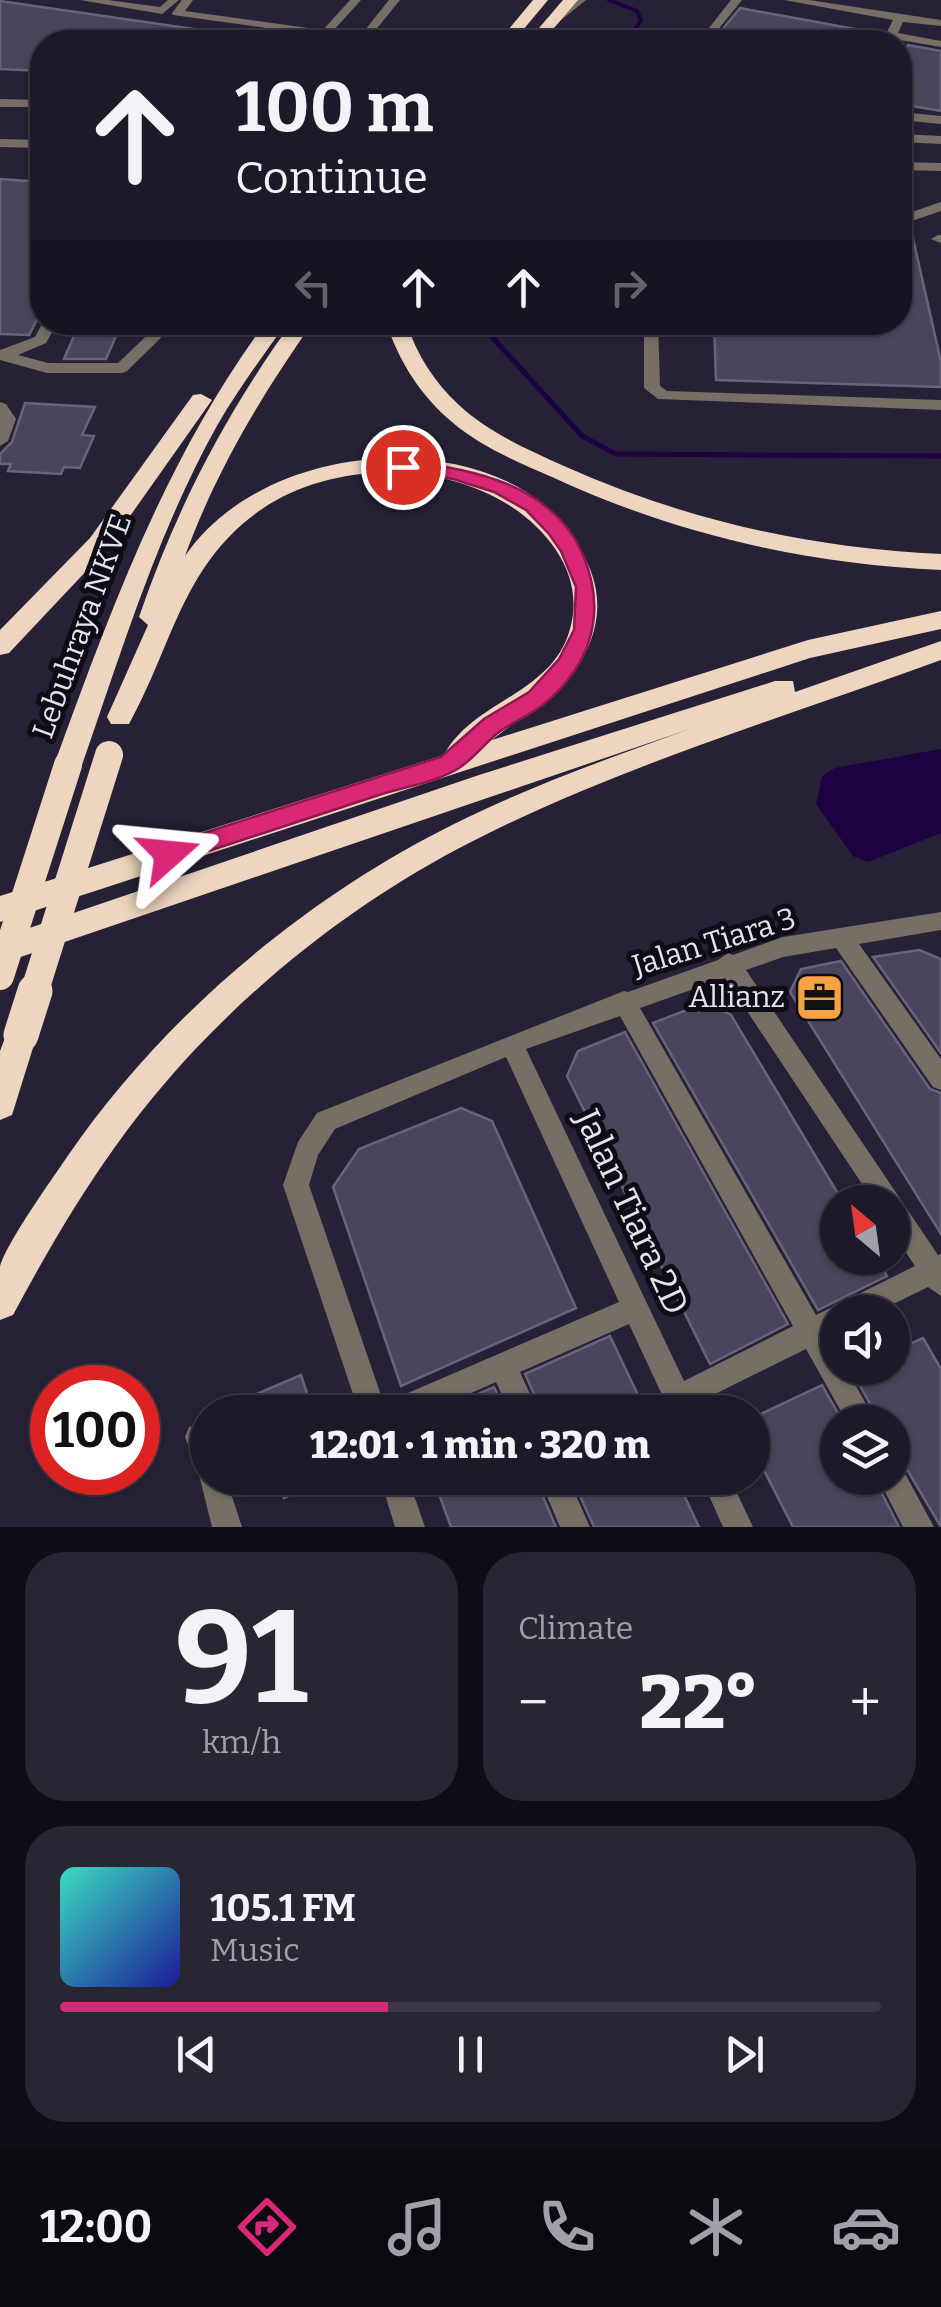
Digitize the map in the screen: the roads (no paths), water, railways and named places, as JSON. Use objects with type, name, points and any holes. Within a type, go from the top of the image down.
[{"type":"highway","points":[[516,30],[541,0]]},
{"type":"highway","points":[[544,30],[571,0]]},
{"type":"highway","points":[[0,646],[98,544],[250,335]]},
{"type":"highway","name":"Lebuhraya NKVE","points":[[0,976],[68,765],[153,530],[186,458],[267,335]]},
{"type":"highway","points":[[0,1104],[178,534],[196,491],[256,385],[293,335]]},
{"type":"highway","points":[[400,335],[405,352],[428,386],[476,430],[568,476],[720,530],[797,546],[941,562]]},
{"type":"highway","points":[[0,621],[54,572],[190,416]]},
{"type":"highway","points":[[120,716],[165,618],[219,530],[266,498],[322,476],[380,467],[430,469],[479,479],[533,506],[570,549],[586,587],[584,630],[561,672],[537,698],[492,725],[449,763]]},
{"type":"highway","points":[[0,909],[808,649],[941,620]]},
{"type":"highway","points":[[0,952],[489,783],[813,678],[941,650]]},
{"type":"highway","points":[[0,1302],[52,1210],[146,1083],[274,958],[350,900],[425,854],[512,809],[941,650]]},
{"type":"street","points":[[85,0],[132,3],[162,11],[174,0]]},
{"type":"street","points":[[188,0],[177,13],[297,30]]},
{"type":"street","points":[[329,30],[356,0]]},
{"type":"street","points":[[371,30],[395,0]]},
{"type":"street","points":[[549,24],[581,0]]},
{"type":"street","points":[[713,30],[737,0]]},
{"type":"street","points":[[789,0],[941,23]]},
{"type":"street","points":[[894,30],[900,18]]},
{"type":"street","points":[[912,41],[941,44]]},
{"type":"street","points":[[0,103],[30,104]]},
{"type":"street","points":[[912,117],[941,120]]},
{"type":"street","points":[[912,139],[941,140]]},
{"type":"street","points":[[0,143],[30,144]]},
{"type":"street","points":[[912,167],[941,168]]},
{"type":"street","points":[[912,217],[941,206]]},
{"type":"street","points":[[3,355],[41,340],[44,335]]},
{"type":"street","points":[[3,355],[47,368],[122,368],[156,335]]},
{"type":"street","points":[[651,335],[652,388],[663,396],[941,405]]},
{"type":"street","points":[[0,407],[8,420],[0,441]]},
{"type":"street","name":"Jalan Tiara 3","points":[[366,1395],[296,1185],[307,1150],[326,1121],[512,1044],[728,964],[783,947],[941,922]]},
{"type":"street","points":[[842,938],[941,1079]]},
{"type":"street","points":[[728,964],[877,1185]]},
{"type":"street","points":[[624,1001],[853,1405]]},
{"type":"street","name":"Jalan Tiara 2D","points":[[512,1044],[676,1395]]},
{"type":"street","points":[[887,1295],[938,1273],[910,1235]]},
{"type":"street","points":[[436,1395],[636,1308]]},
{"type":"street","points":[[699,1395],[820,1327]]},
{"type":"street","points":[[503,1366],[516,1395]]},
{"type":"street","points":[[218,1495],[228,1527]]},
{"type":"street","points":[[400,1495],[410,1527]]},
{"type":"street","points":[[560,1495],[575,1527]]},
{"type":"street","points":[[723,1495],[738,1527]]},
{"type":"street","points":[[902,1495],[920,1527]]},
{"type":"waterway","points":[[609,0],[637,11],[641,20],[635,30]]},
{"type":"waterway","points":[[493,335],[582,436],[616,454],[941,456]]},
{"type":"place","name":"Allianz","points":[[820,997]]}]
